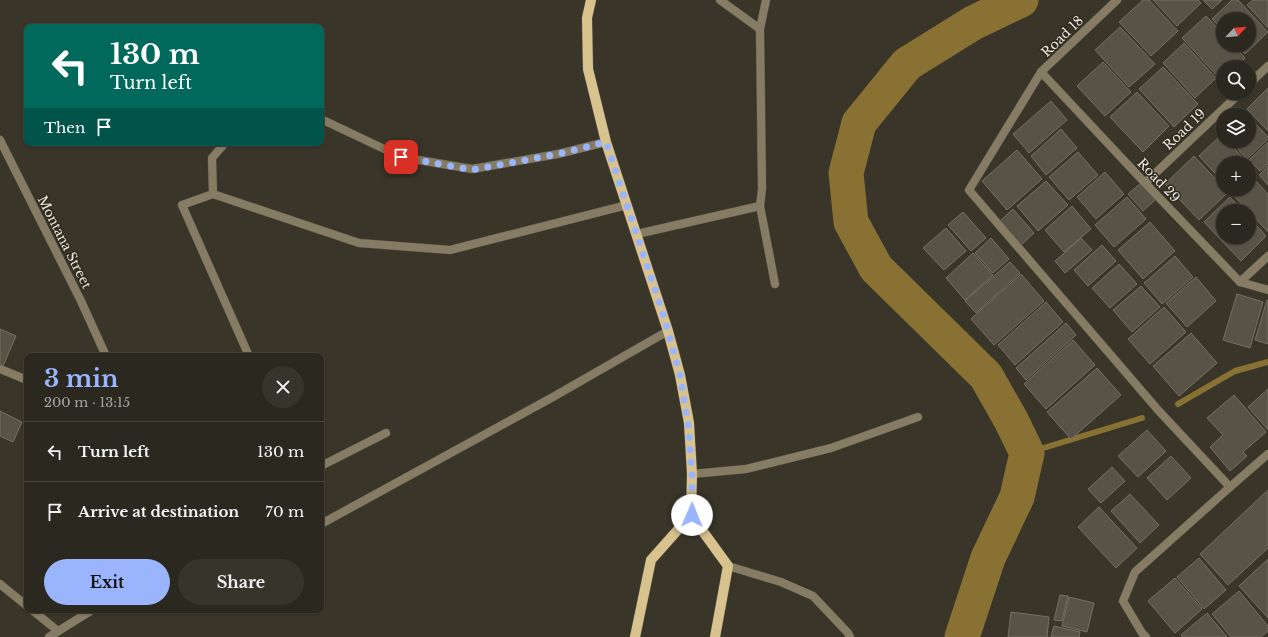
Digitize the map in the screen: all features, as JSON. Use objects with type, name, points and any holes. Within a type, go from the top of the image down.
[{"type":"main road","points":[[591,0],[587,18],[588,69],[606,142],[668,331],[680,375],[687,416],[692,474],[692,515],[728,566],[715,637]]},
{"type":"main road","points":[[635,637],[651,560],[692,515]]},
{"type":"street","points":[[720,0],[760,29]]},
{"type":"street","points":[[766,0],[760,29],[762,190],[760,206],[775,284]]},
{"type":"street","name":"Road 18","points":[[1117,0],[1041,72],[969,190],[1158,410],[1230,486]]},
{"type":"street","points":[[1256,77],[1268,66]]},
{"type":"street","name":"Road 29","points":[[1041,72],[1240,282]]},
{"type":"street","name":"Road 19","points":[[1145,183],[1233,100]]},
{"type":"street","points":[[324,120],[401,157],[472,170],[558,154],[606,142]]},
{"type":"street","name":"Montana Street","points":[[0,140],[81,301],[105,353]]},
{"type":"street","points":[[213,194],[212,158],[222,146]]},
{"type":"street","points":[[248,353],[182,205],[213,194],[359,244],[450,250],[627,205]]},
{"type":"street","points":[[637,234],[760,206]]},
{"type":"street","points":[[1240,282],[1268,256]]},
{"type":"street","points":[[1240,282],[1268,290]]},
{"type":"street","points":[[324,522],[546,401],[668,331]]},
{"type":"street","points":[[0,369],[24,379]]},
{"type":"street","points":[[692,474],[746,469],[832,448],[918,418]]},
{"type":"street","points":[[324,464],[386,433]]},
{"type":"street","points":[[1146,637],[1142,633],[1123,601],[1135,572],[1230,486],[1268,454]]},
{"type":"street","points":[[728,566],[780,582],[813,596],[850,637]]},
{"type":"street","points":[[0,584],[24,604]]},
{"type":"street","points":[[36,613],[58,631]]},
{"type":"street","points":[[49,637],[87,613]]},
{"type":"building","points":[[1143,0],[1149,0],[1178,31],[1151,56],[1119,22]]},
{"type":"building","points":[[1153,0],[1198,0],[1201,3],[1177,26]]},
{"type":"building","points":[[1203,0],[1222,0],[1212,9]]},
{"type":"building","points":[[1232,0],[1238,0],[1249,12],[1219,12]]},
{"type":"building","points":[[1253,0],[1268,0],[1268,28],[1256,15],[1256,12],[1253,12],[1247,5]]},
{"type":"building","points":[[1216,15],[1216,23],[1212,19]]},
{"type":"building","points":[[1206,16],[1216,27],[1216,52],[1239,52],[1245,58],[1243,60],[1216,60],[1216,75],[1182,38]]},
{"type":"building","points":[[1256,19],[1268,32],[1256,43]]},
{"type":"building","points":[[1120,27],[1155,64],[1129,87],[1095,50]]},
{"type":"building","points":[[1184,43],[1216,78],[1195,98],[1163,63]]},
{"type":"building","points":[[1103,62],[1131,92],[1105,116],[1077,86]]},
{"type":"building","points":[[1163,67],[1198,104],[1174,127],[1139,89]]},
{"type":"building","points":[[1268,88],[1268,131],[1256,118],[1256,108],[1248,108]]},
{"type":"building","points":[[1137,92],[1169,126],[1143,152],[1110,117]]},
{"type":"building","points":[[1051,101],[1067,120],[1029,153],[1013,134]]},
{"type":"building","points":[[1256,124],[1268,137],[1268,139],[1250,156],[1244,156],[1237,148],[1256,148]]},
{"type":"building","points":[[1061,129],[1077,148],[1046,175],[1031,156]]},
{"type":"building","points":[[1216,140],[1216,148],[1234,148],[1241,156],[1216,156],[1216,174],[1199,156]]},
{"type":"building","points":[[1268,142],[1268,164],[1260,171],[1256,167],[1256,156],[1253,156]]},
{"type":"building","points":[[1017,150],[1042,179],[1007,210],[982,181]]},
{"type":"building","points":[[1078,152],[1098,175],[1069,200],[1049,177]]},
{"type":"building","points":[[1194,156],[1216,180],[1216,196],[1224,196],[1199,220],[1165,184]]},
{"type":"building","points":[[1268,166],[1268,185],[1259,175]]},
{"type":"building","points":[[1105,172],[1124,194],[1096,219],[1077,197]]},
{"type":"building","points":[[1046,181],[1068,205],[1038,231],[1017,206]]},
{"type":"building","points":[[1256,181],[1268,194],[1268,232],[1256,219],[1256,204],[1242,204],[1234,196],[1256,196]]},
{"type":"building","points":[[1141,183],[1155,200],[1143,211],[1128,194]]},
{"type":"building","points":[[1127,197],[1146,219],[1114,247],[1095,225]]},
{"type":"building","points":[[1230,197],[1236,204],[1223,204]]},
{"type":"building","points":[[1072,206],[1091,229],[1064,252],[1045,230]]},
{"type":"building","points":[[1013,209],[1034,233],[1021,245],[1000,221]]},
{"type":"building","points":[[1216,210],[1216,235],[1204,222]]},
{"type":"building","points":[[963,212],[986,238],[971,251],[948,225]]},
{"type":"building","points":[[1150,222],[1175,251],[1143,279],[1118,250]]},
{"type":"building","points":[[1256,225],[1266,236],[1241,261],[1225,244],[1256,244]]},
{"type":"building","points":[[946,228],[966,251],[944,270],[923,248]]},
{"type":"building","points":[[991,238],[1009,259],[993,273],[975,253]]},
{"type":"building","points":[[1081,238],[1092,250],[1065,273],[1055,261]]},
{"type":"building","points":[[1102,245],[1116,261],[1088,286],[1074,270]]},
{"type":"building","points":[[973,253],[993,275],[965,300],[946,278]]},
{"type":"building","points":[[1175,256],[1193,277],[1162,304],[1144,283]]},
{"type":"building","points":[[1010,262],[1020,273],[976,313],[965,301]]},
{"type":"building","points":[[1119,264],[1137,284],[1110,308],[1092,288]]},
{"type":"building","points":[[1021,274],[1044,301],[994,345],[971,319]]},
{"type":"building","points":[[1196,277],[1216,301],[1187,327],[1166,303]]},
{"type":"building","points":[[1141,286],[1160,307],[1132,332],[1113,310]]},
{"type":"building","points":[[1237,294],[1263,302],[1250,348],[1223,340]]},
{"type":"building","points":[[1268,300],[1268,344],[1255,340]]},
{"type":"building","points":[[1046,302],[1063,322],[1015,365],[998,345]]},
{"type":"building","points":[[1164,307],[1186,332],[1150,364],[1128,339]]},
{"type":"building","points":[[1066,323],[1076,335],[1026,380],[1016,368]]},
{"type":"building","points":[[0,329],[16,336],[3,366],[0,365]]},
{"type":"building","points":[[1191,333],[1217,363],[1179,396],[1153,366]]},
{"type":"building","points":[[1073,340],[1095,365],[1046,409],[1024,384]]},
{"type":"building","points":[[1097,368],[1121,395],[1071,439],[1047,412]]},
{"type":"building","points":[[1268,389],[1268,430],[1248,407]]},
{"type":"building","points":[[1234,395],[1266,432],[1243,452],[1247,456],[1230,471],[1210,447],[1223,435],[1207,418]]},
{"type":"building","points":[[0,411],[22,422],[13,442],[0,436]]},
{"type":"building","points":[[1147,430],[1166,451],[1138,477],[1118,456]]},
{"type":"building","points":[[1171,456],[1191,478],[1167,500],[1147,478]]},
{"type":"building","points":[[1112,467],[1125,481],[1101,503],[1088,489]]},
{"type":"building","points":[[1268,490],[1268,548],[1228,585],[1200,554]]},
{"type":"building","points":[[1130,494],[1159,525],[1140,543],[1111,511]]},
{"type":"building","points":[[1099,507],[1137,548],[1116,568],[1078,527]]},
{"type":"building","points":[[1199,558],[1226,590],[1204,609],[1177,577]]},
{"type":"building","points":[[1268,559],[1268,618],[1239,586]]},
{"type":"building","points":[[1175,578],[1202,609],[1175,633],[1148,601]]},
{"type":"building","points":[[1239,591],[1268,626],[1268,631],[1261,637],[1231,637],[1212,614]]},
{"type":"building","points":[[1060,595],[1068,596],[1062,621],[1054,620]]},
{"type":"building","points":[[1069,597],[1094,603],[1087,632],[1062,626]]},
{"type":"building","points":[[1011,612],[1049,617],[1047,637],[1008,637]]},
{"type":"building","points":[[1207,613],[1227,637],[1183,637],[1181,635]]},
{"type":"building","points":[[1054,626],[1080,632],[1079,637],[1051,637]]},
{"type":"waterway","points":[[962,637],[988,558],[1017,497],[1027,453],[1011,420],[986,376],[876,268],[851,222],[846,173],[859,123],[907,64],[973,23],[1021,0]]},
{"type":"waterway","points":[[1178,404],[1235,371],[1268,362]]},
{"type":"waterway","points":[[1027,453],[1142,418]]},
{"type":"route","points":[[401,157],[472,170],[558,154],[606,142],[664,317],[680,375],[688,423],[692,474],[692,515]]}]
